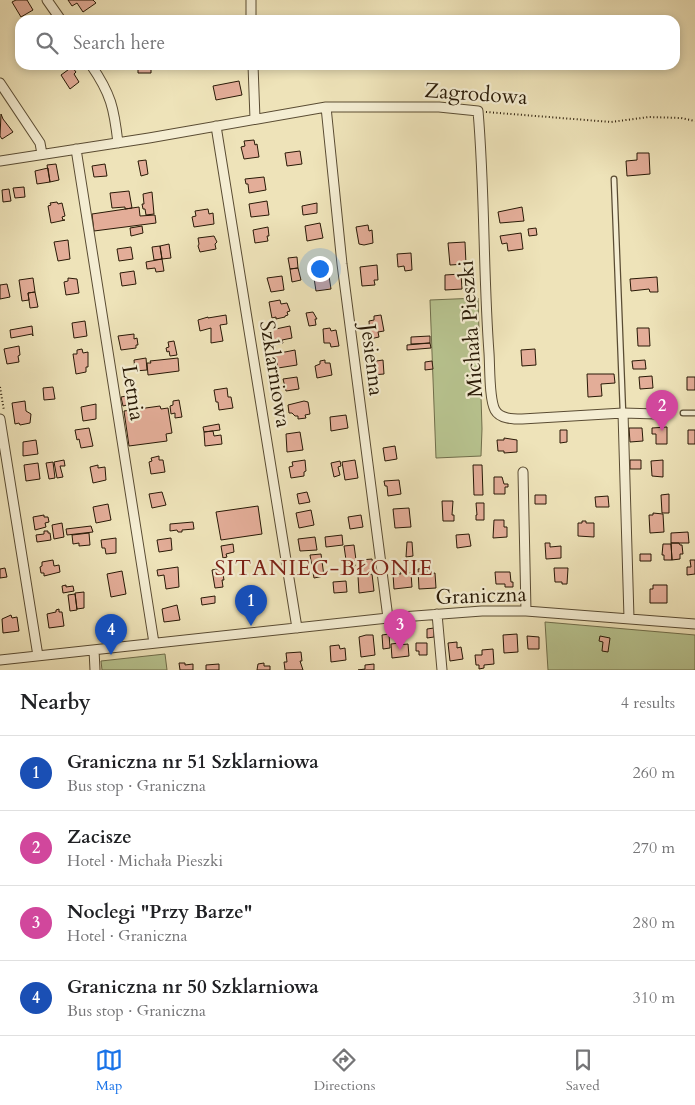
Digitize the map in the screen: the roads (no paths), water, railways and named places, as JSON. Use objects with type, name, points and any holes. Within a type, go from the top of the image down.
[{"type":"street","points":[[47,0],[58,15]]},
{"type":"street","points":[[250,0],[251,15]]},
{"type":"street","points":[[94,70],[109,95],[118,143]]},
{"type":"street","points":[[253,70],[255,119]]},
{"type":"street","points":[[0,84],[40,143],[42,154]]},
{"type":"street","name":"Zagrodowa","points":[[0,161],[118,143],[326,107],[439,107],[478,111]]},
{"type":"street","name":"Jesienna","points":[[326,107],[342,264],[388,618]]},
{"type":"street","name":"Michała Pieszki","points":[[478,111],[488,346],[492,401],[495,410],[500,415],[522,419],[623,413],[657,414]]},
{"type":"street","name":"Szklarniowa","points":[[216,126],[297,628]]},
{"type":"street","name":"Letnia","points":[[76,149],[154,643]]},
{"type":"street","points":[[623,413],[629,618]]},
{"type":"street","points":[[0,419],[3,457],[38,656]]},
{"type":"street","points":[[523,472],[526,611]]},
{"type":"street","name":"Graniczna","points":[[0,660],[388,618],[498,610],[695,624]]},
{"type":"street","points":[[437,614],[442,670]]},
{"type":"street","points":[[94,650],[95,670]]},
{"type":"lane","points":[[614,179],[623,413]]},
{"type":"lane","points":[[683,412],[695,413]]},
{"type":"place","name":"Zacisze","points":[[662,431]]},
{"type":"place","name":"Graniczna nr 51 Szklarniowa","points":[[251,626]]},
{"type":"place","name":"Noclegi \"Przy Barze\"","points":[[400,650]]},
{"type":"place","name":"Graniczna nr 50 Szklarniowa","points":[[111,655]]},
{"type":"district","name":"SITANIEC-BŁONIE","points":[[324,568]]}]
